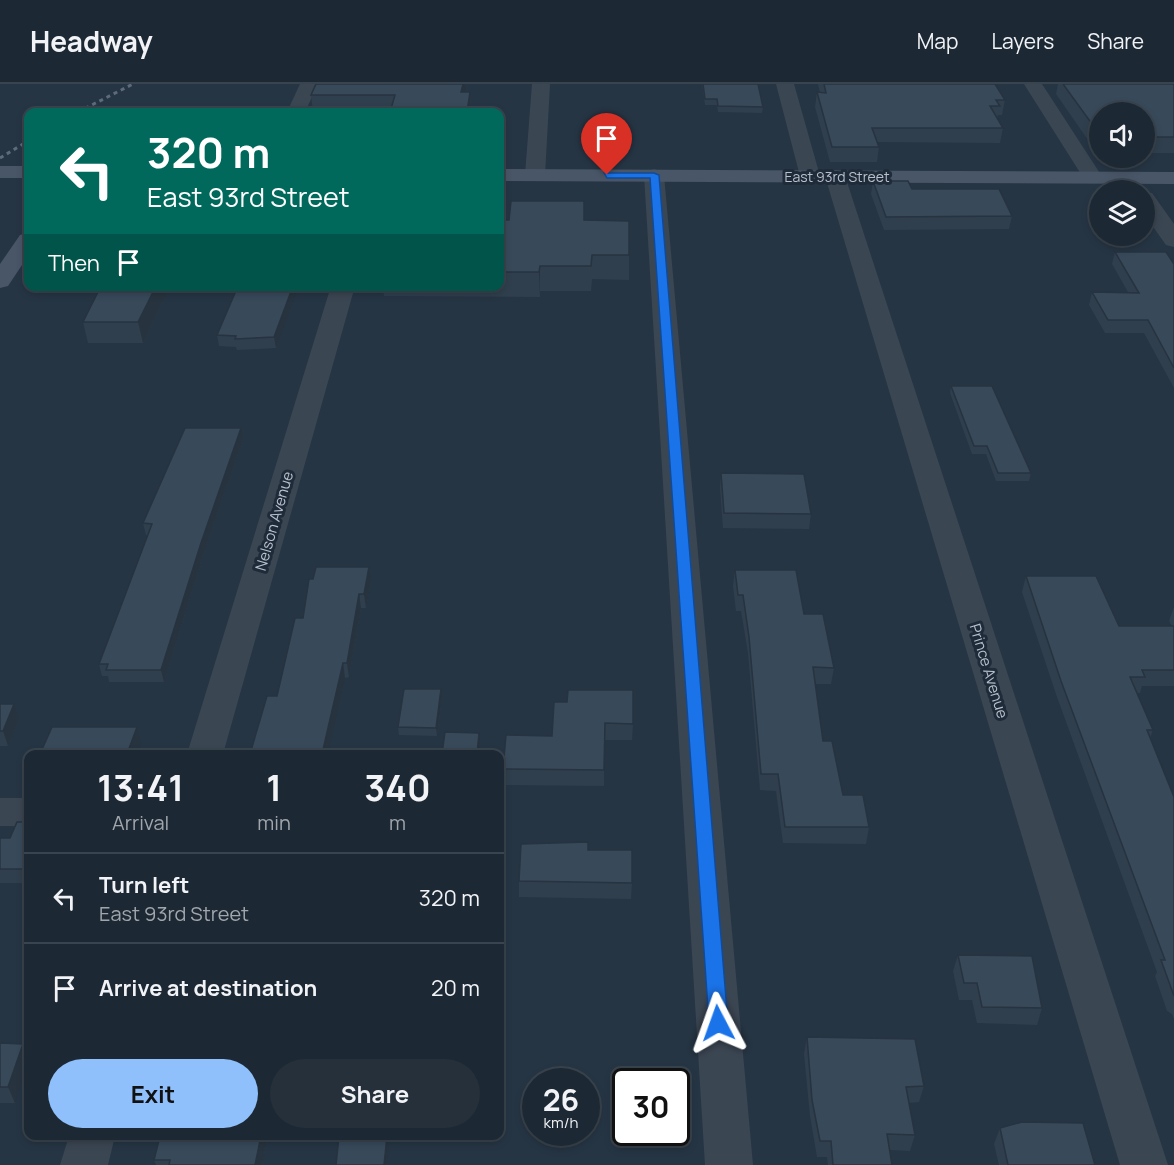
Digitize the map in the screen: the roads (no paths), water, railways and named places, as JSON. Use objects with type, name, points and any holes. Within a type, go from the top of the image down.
[{"type":"main road","points":[[0,172],[24,172]]},
{"type":"main road","name":"East 93rd Street","points":[[504,175],[1093,178],[1107,180]]},
{"type":"main road","name":"East 93rd Street","points":[[1155,181],[1174,178]]},
{"type":"main road","points":[[0,281],[24,246]]},
{"type":"street","points":[[298,108],[309,84]]},
{"type":"street","points":[[535,175],[541,84]]},
{"type":"street","name":"Prince Avenue","points":[[785,84],[822,176],[1144,1165]]},
{"type":"street","points":[[1033,84],[1093,178]]},
{"type":"street","points":[[654,175],[729,1165]]},
{"type":"street","points":[[1155,213],[1174,240]]},
{"type":"street","name":"Nelson Avenue","points":[[206,750],[342,291]]},
{"type":"street","points":[[0,812],[24,812]]},
{"type":"street","points":[[84,1165],[91,1140]]},
{"type":"railway","points":[[86,108],[133,84]]},
{"type":"railway","points":[[0,158],[24,143]]}]
